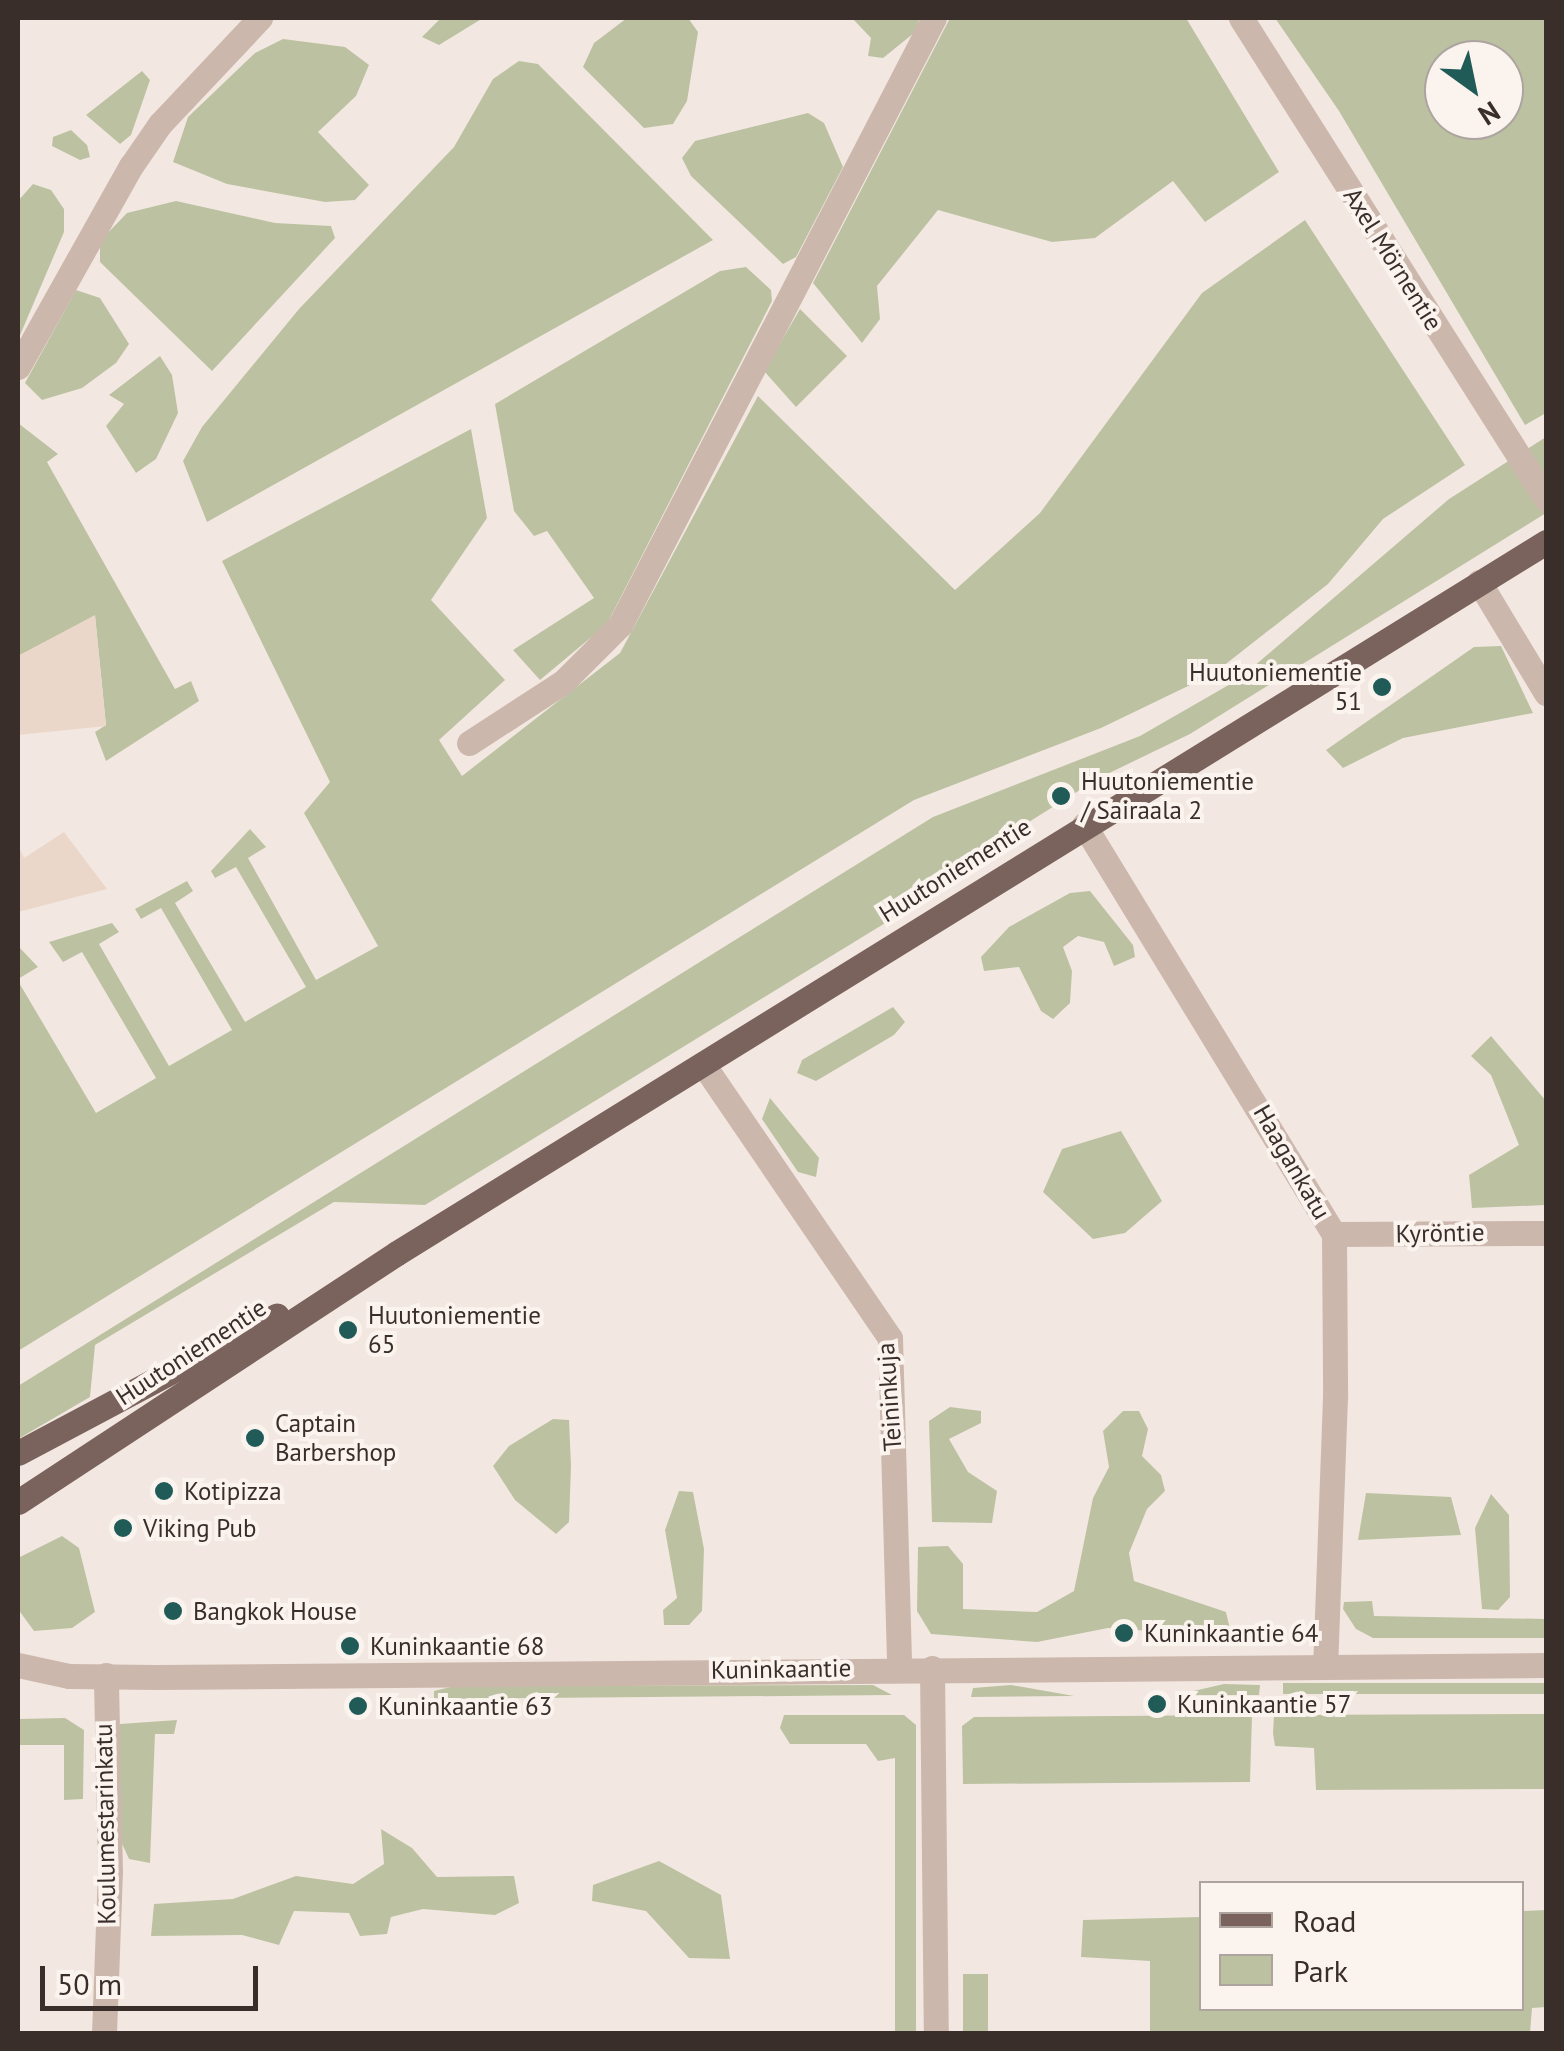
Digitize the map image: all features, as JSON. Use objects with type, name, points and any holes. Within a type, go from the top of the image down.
[{"type":"main road","name":"Huutoniementie","points":[[18,1502],[397,1252],[1546,542]]},
{"type":"main road","name":"Huutoniementie","points":[[18,1453],[397,1252]]},
{"type":"street","points":[[18,367],[131,166],[160,124],[260,18]]},
{"type":"street","points":[[469,743],[563,682],[620,625],[934,18]]},
{"type":"street","name":"Axel Mörnentie","points":[[1242,18],[1546,499]]},
{"type":"street","points":[[1479,582],[1546,693]]},
{"type":"street","name":"Haagankatu","points":[[1084,825],[1334,1234],[1336,1397],[1325,1666]]},
{"type":"street","name":"Teininkuja","points":[[703,1064],[890,1338],[899,1666]]},
{"type":"street","name":"Kyröntie","points":[[1334,1234],[1546,1233]]},
{"type":"street","name":"Kuninkaantie","points":[[18,1665],[106,1675],[899,1666],[1546,1665]]},
{"type":"street","points":[[932,1668],[936,2034]]},
{"type":"street","name":"Koulumestarinkatu","points":[[104,2034],[110,1872],[106,1675]]},
{"type":"green space","points":[[441,18],[483,18],[439,45],[422,37]]},
{"type":"green space","points":[[627,18],[688,18],[698,32],[687,101],[673,124],[644,128],[583,67],[594,43]]},
{"type":"green space","points":[[852,18],[920,18],[914,33],[883,58],[868,56],[871,38]]},
{"type":"green space","points":[[950,18],[1186,18],[1279,172],[1205,222],[1173,181],[1095,238],[1052,242],[938,210],[877,286],[880,319],[862,343],[813,283]]},
{"type":"green space","points":[[1275,18],[1546,18],[1546,413],[1525,425],[1339,111]]},
{"type":"green space","points":[[283,39],[345,47],[369,65],[356,96],[318,132],[369,185],[355,200],[325,202],[227,184],[173,162],[188,117],[255,53]]},
{"type":"green space","points":[[519,61],[538,64],[713,240],[207,522],[183,461],[202,427],[299,309],[454,147],[493,79]]},
{"type":"green space","points":[[142,71],[150,80],[131,135],[120,144],[86,115]]},
{"type":"green space","points":[[808,113],[824,123],[843,167],[796,257],[783,264],[691,176],[682,158],[695,141]]},
{"type":"green space","points":[[71,130],[87,145],[90,157],[80,160],[52,146],[53,137]]},
{"type":"green space","points":[[33,184],[51,190],[64,209],[64,232],[18,340],[18,201]]},
{"type":"green space","points":[[176,201],[275,223],[331,226],[335,238],[212,371],[100,262],[100,241],[127,213]]},
{"type":"green space","points":[[1305,220],[1465,465],[1383,519],[1328,584],[1213,674],[1101,728],[914,800],[18,1351],[18,981],[96,1113],[156,1078],[82,952],[63,962],[49,942],[112,923],[119,932],[99,944],[169,1066],[232,1030],[161,908],[141,919],[135,909],[187,881],[193,891],[175,903],[245,1022],[306,987],[236,867],[215,878],[211,871],[250,829],[266,847],[248,858],[316,980],[378,946],[304,813],[330,782],[222,561],[471,429],[487,518],[431,600],[505,680],[439,740],[462,776],[620,653],[758,396],[955,590],[1040,513],[1202,293]]},
{"type":"green space","points":[[746,267],[771,290],[772,301],[607,624],[540,680],[513,650],[594,598],[547,531],[534,536],[514,511],[495,404],[720,271]]},
{"type":"green space","points":[[76,290],[100,298],[129,344],[116,363],[82,388],[42,400],[25,383]]},
{"type":"green space","points":[[800,309],[847,356],[796,407],[764,371]]},
{"type":"green space","points":[[160,356],[172,375],[178,413],[156,459],[136,473],[106,426],[124,404],[109,395]]},
{"type":"green space","points":[[18,423],[58,454],[47,462],[175,689],[191,681],[199,701],[106,761],[95,732],[106,725],[95,616],[18,656]]},
{"type":"green space","points":[[1546,437],[1546,513],[1190,734],[1099,778],[1032,820],[980,865],[425,1205],[334,1202],[95,1345],[90,1397],[18,1439],[18,1386],[933,817],[1140,736],[1239,679],[1449,499]]},
{"type":"green space","points":[[1501,646],[1533,713],[1403,738],[1343,768],[1326,750],[1474,647]]},
{"type":"green space","points":[[1090,891],[1133,945],[1135,957],[1114,966],[1104,942],[1078,936],[1063,947],[1072,971],[1070,1003],[1053,1019],[1041,1011],[1019,967],[984,971],[981,957],[1009,927],[1070,893]]},
{"type":"green space","points":[[18,946],[38,967],[18,979]]},
{"type":"green space","points":[[893,1007],[905,1022],[894,1035],[816,1081],[797,1073],[802,1060]]},
{"type":"green space","points":[[1491,1036],[1546,1101],[1546,1205],[1472,1208],[1469,1175],[1519,1145],[1491,1075],[1471,1056]]},
{"type":"green space","points":[[770,1098],[819,1158],[816,1177],[798,1172],[762,1119]]},
{"type":"green space","points":[[1121,1131],[1162,1201],[1125,1233],[1093,1239],[1043,1192],[1062,1149]]},
{"type":"green space","points":[[950,1407],[981,1411],[981,1423],[949,1439],[968,1472],[997,1491],[992,1523],[932,1522],[929,1421]]},
{"type":"green space","points":[[1123,1411],[1139,1411],[1148,1429],[1142,1456],[1161,1475],[1165,1491],[1147,1509],[1129,1553],[1134,1581],[1226,1612],[1230,1629],[1218,1636],[1108,1628],[1037,1642],[931,1634],[917,1611],[918,1547],[948,1546],[963,1564],[963,1609],[1037,1612],[1074,1591],[1093,1498],[1109,1467],[1103,1431]]},
{"type":"green space","points":[[553,1419],[569,1420],[571,1466],[569,1522],[556,1534],[515,1500],[493,1466],[509,1446]]},
{"type":"green space","points":[[679,1491],[693,1492],[704,1549],[702,1611],[689,1625],[664,1625],[663,1610],[677,1598],[665,1530]]},
{"type":"green space","points":[[1366,1493],[1451,1497],[1461,1535],[1358,1540]]},
{"type":"green space","points":[[1491,1494],[1509,1515],[1510,1597],[1498,1610],[1482,1609],[1475,1528]]},
{"type":"green space","points":[[62,1536],[79,1548],[95,1612],[72,1628],[34,1631],[18,1609],[18,1558]]},
{"type":"green space","points":[[1372,1601],[1374,1616],[1546,1619],[1546,1638],[1373,1638],[1356,1629],[1343,1609],[1344,1602]]},
{"type":"green space","points":[[1283,1683],[1546,1683],[1546,1694],[1283,1694]]},
{"type":"green space","points":[[1224,1684],[1260,1685],[1259,1695],[1176,1695]]},
{"type":"green space","points":[[873,1685],[892,1695],[434,1699],[434,1691],[455,1686]]},
{"type":"green space","points":[[1011,1685],[1074,1696],[971,1697],[973,1688]]},
{"type":"green space","points":[[1546,1714],[1546,1789],[1316,1790],[1314,1748],[1275,1746],[1273,1733],[1274,1715]]},
{"type":"green space","points":[[784,1715],[904,1715],[916,1725],[916,2033],[895,2033],[895,1758],[878,1761],[866,1744],[790,1744],[780,1728]]},
{"type":"green space","points":[[1252,1716],[1250,1782],[963,1784],[962,1726],[974,1717]]},
{"type":"green space","points":[[65,1718],[84,1730],[83,1799],[64,1800],[64,1745],[18,1745],[18,1719]]},
{"type":"green space","points":[[177,1720],[174,1734],[155,1734],[150,1863],[129,1859],[119,1837],[120,1724]]},
{"type":"green space","points":[[381,1829],[412,1848],[437,1877],[514,1876],[519,1903],[495,1915],[423,1909],[391,1917],[387,1934],[360,1936],[349,1913],[294,1911],[279,1945],[242,1935],[151,1936],[154,1904],[233,1899],[296,1876],[353,1884],[384,1864]]},
{"type":"green space","points":[[659,1861],[721,1895],[730,1959],[689,1958],[646,1911],[592,1901],[593,1885]]},
{"type":"green space","points":[[1546,1910],[1546,2007],[1532,2008],[1530,2033],[1150,2033],[1150,1961],[1081,1957],[1083,1920],[1199,1917],[1199,2011],[1524,2011],[1524,1911]]},
{"type":"green space","points":[[963,1974],[988,1974],[988,2033],[963,2033]]},
{"type":"shaded area","points":[[95,615],[106,726],[18,735],[18,656]]},
{"type":"shaded area","points":[[64,832],[107,889],[18,912],[18,845],[24,858]]},
{"type":"place","name":"Huutoniementie 51","points":[[1382,687]]},
{"type":"place","name":"Huutoniementie / Sairaala 2","points":[[1061,796]]},
{"type":"place","name":"Huutoniementie 65","points":[[348,1330]]},
{"type":"place","name":"Captain Barbershop","points":[[255,1438]]},
{"type":"place","name":"Kotipizza","points":[[164,1491]]},
{"type":"place","name":"Viking Pub","points":[[123,1528]]},
{"type":"place","name":"Bangkok House","points":[[173,1611]]},
{"type":"place","name":"Kuninkaantie 64","points":[[1124,1633]]},
{"type":"place","name":"Kuninkaantie 68","points":[[350,1646]]},
{"type":"place","name":"Kuninkaantie 57","points":[[1157,1704]]},
{"type":"place","name":"Kuninkaantie 63","points":[[358,1706]]}]
